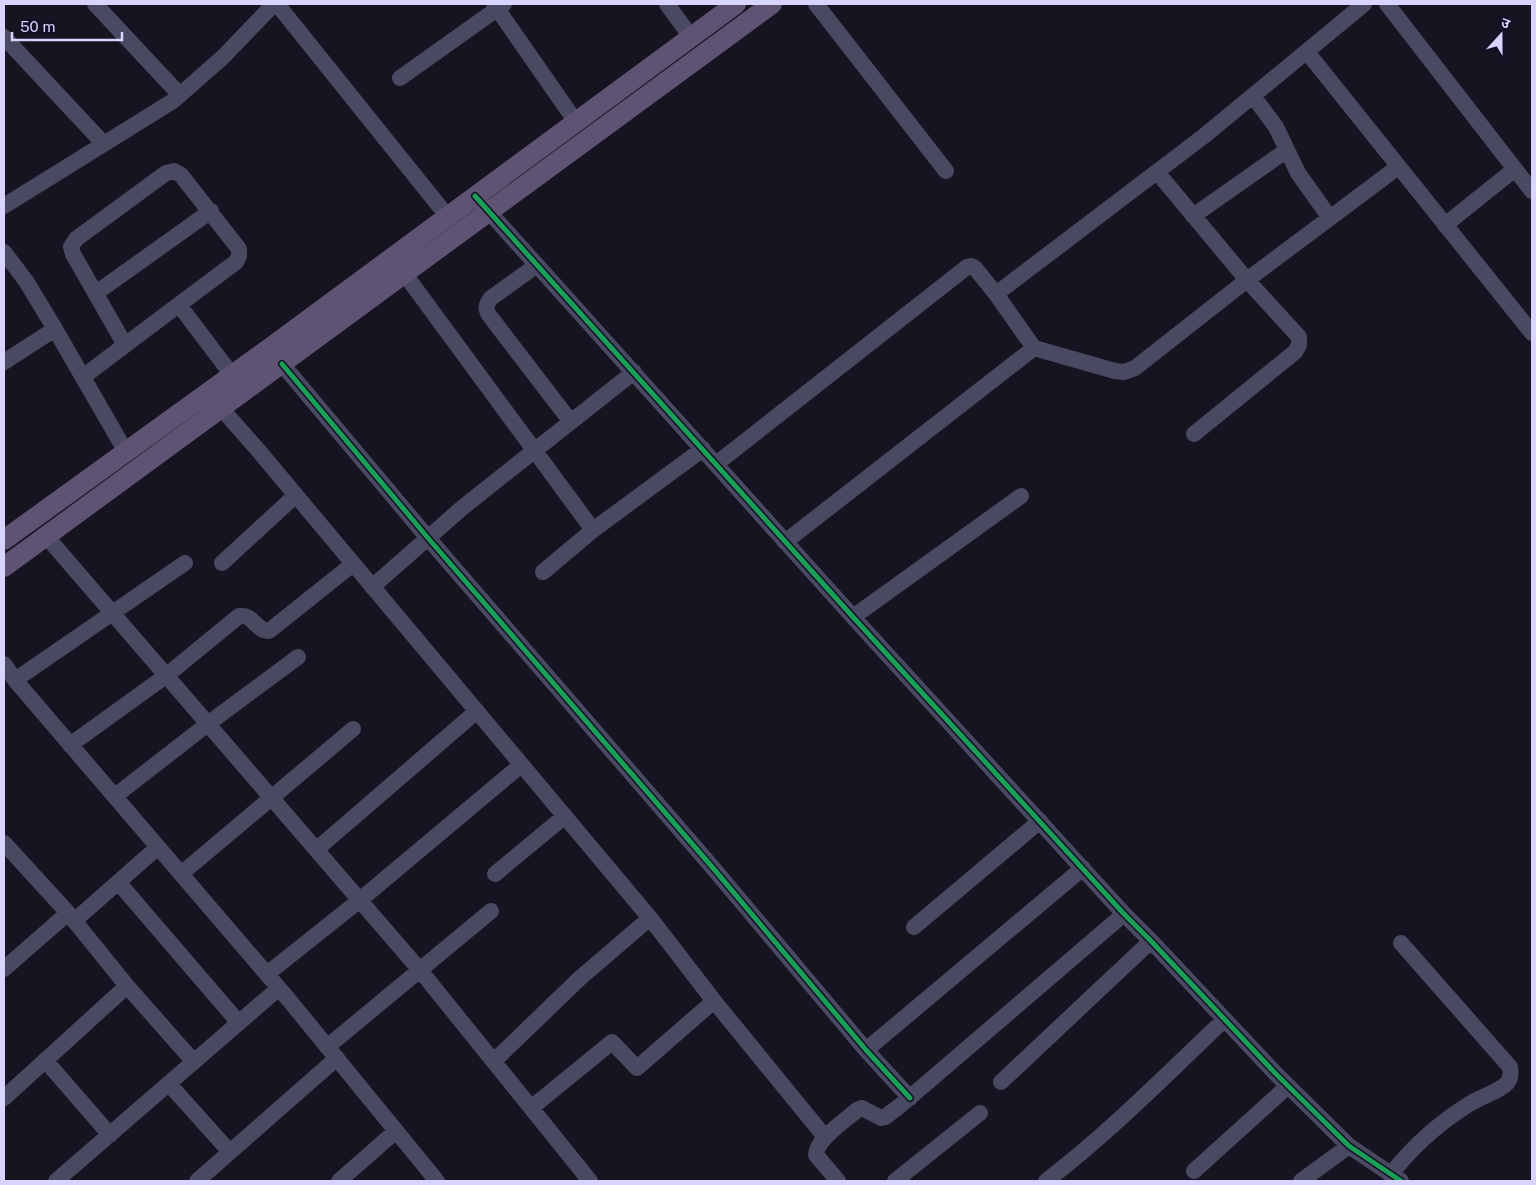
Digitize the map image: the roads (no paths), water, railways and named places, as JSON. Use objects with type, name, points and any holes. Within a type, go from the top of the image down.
[{"type":"main road","points":[[4,540],[448,217],[736,4]]},
{"type":"main road","points":[[4,567],[772,4]]},
{"type":"street","points":[[95,4],[180,95]]},
{"type":"street","points":[[7,198],[103,144],[172,101],[223,57],[276,4],[448,217]]},
{"type":"street","points":[[667,4],[692,37]]},
{"type":"street","points":[[816,4],[946,172]]},
{"type":"street","points":[[996,294],[1157,172],[1364,4]]},
{"type":"street","points":[[1387,4],[1532,191]]},
{"type":"street","points":[[400,78],[498,5],[576,122]]},
{"type":"street","points":[[4,37],[103,144]]},
{"type":"street","points":[[1307,52],[1532,333]]},
{"type":"street","points":[[1253,96],[1276,127],[1298,173],[1330,218]]},
{"type":"street","points":[[1193,216],[1287,150]]},
{"type":"street","points":[[716,464],[966,267],[971,266],[975,268],[1034,348],[1124,372],[1135,368],[1247,280],[1398,167]]},
{"type":"street","points":[[1445,225],[1515,169]]},
{"type":"street","points":[[83,377],[236,262],[239,256],[239,249],[210,211],[182,175],[174,171],[166,173],[76,239],[71,247],[73,254],[125,345]]},
{"type":"street","points":[[1157,172],[1247,280],[1299,337],[1299,345],[1295,352],[1194,434]]},
{"type":"street","points":[[475,196],[785,542],[1124,914],[1288,1086],[1349,1146],[1396,1178],[1404,1157],[1421,1141],[1471,1104],[1502,1087],[1508,1082],[1511,1074],[1510,1067],[1401,943]]},
{"type":"street","points":[[96,293],[210,211]]},
{"type":"street","points":[[4,252],[26,281],[126,452]]},
{"type":"street","points":[[536,264],[491,298],[487,303],[486,309],[489,316],[571,422]]},
{"type":"street","points":[[404,273],[593,530]]},
{"type":"street","points":[[179,305],[232,375]]},
{"type":"street","points":[[4,362],[55,329]]},
{"type":"street","points":[[785,542],[1034,348]]},
{"type":"street","points":[[282,364],[428,538],[713,868],[866,1050],[910,1098]]},
{"type":"street","points":[[372,587],[500,476],[634,372]]},
{"type":"street","points":[[221,408],[650,918],[825,1137]]},
{"type":"street","points":[[543,572],[593,530],[702,449]]},
{"type":"street","points":[[222,564],[296,495]]},
{"type":"street","points":[[853,617],[1021,496]]},
{"type":"street","points":[[46,536],[420,969],[588,1180]]},
{"type":"street","points":[[16,680],[185,563]]},
{"type":"street","points":[[70,744],[167,675],[238,616],[243,615],[260,629],[269,631],[353,564]]},
{"type":"street","points":[[115,796],[298,658]]},
{"type":"street","points":[[4,665],[279,988],[437,1181]]},
{"type":"street","points":[[317,849],[477,711]]},
{"type":"street","points":[[181,874],[353,730]]},
{"type":"street","points":[[267,974],[360,900],[521,765]]},
{"type":"street","points":[[495,874],[565,816]]},
{"type":"street","points":[[914,927],[1040,821]]},
{"type":"street","points":[[4,843],[71,917],[127,986],[194,1062]]},
{"type":"street","points":[[4,969],[118,882],[158,847]]},
{"type":"street","points":[[866,1050],[1083,868]]},
{"type":"street","points":[[118,882],[239,1023]]},
{"type":"street","points":[[197,1181],[230,1152],[420,969],[491,911]]},
{"type":"street","points":[[838,1181],[816,1155],[816,1150],[825,1137],[862,1108],[881,1118],[885,1117],[910,1098],[1124,914]]},
{"type":"street","points":[[494,1061],[579,979],[650,918]]},
{"type":"street","points":[[1001,1082],[1151,941]]},
{"type":"street","points":[[4,1098],[127,986]]},
{"type":"street","points":[[56,1181],[73,1176],[110,1135],[279,988]]},
{"type":"street","points":[[532,1108],[612,1042],[636,1068],[714,1000]]},
{"type":"street","points":[[1046,1181],[1068,1165],[1224,1020]]},
{"type":"street","points":[[45,1060],[110,1135]]},
{"type":"street","points":[[169,1084],[230,1152]]},
{"type":"street","points":[[1194,1171],[1288,1086]]},
{"type":"street","points":[[895,1181],[980,1113]]},
{"type":"street","points":[[340,1181],[396,1131]]},
{"type":"street","points":[[1301,1181],[1349,1146]]}]
